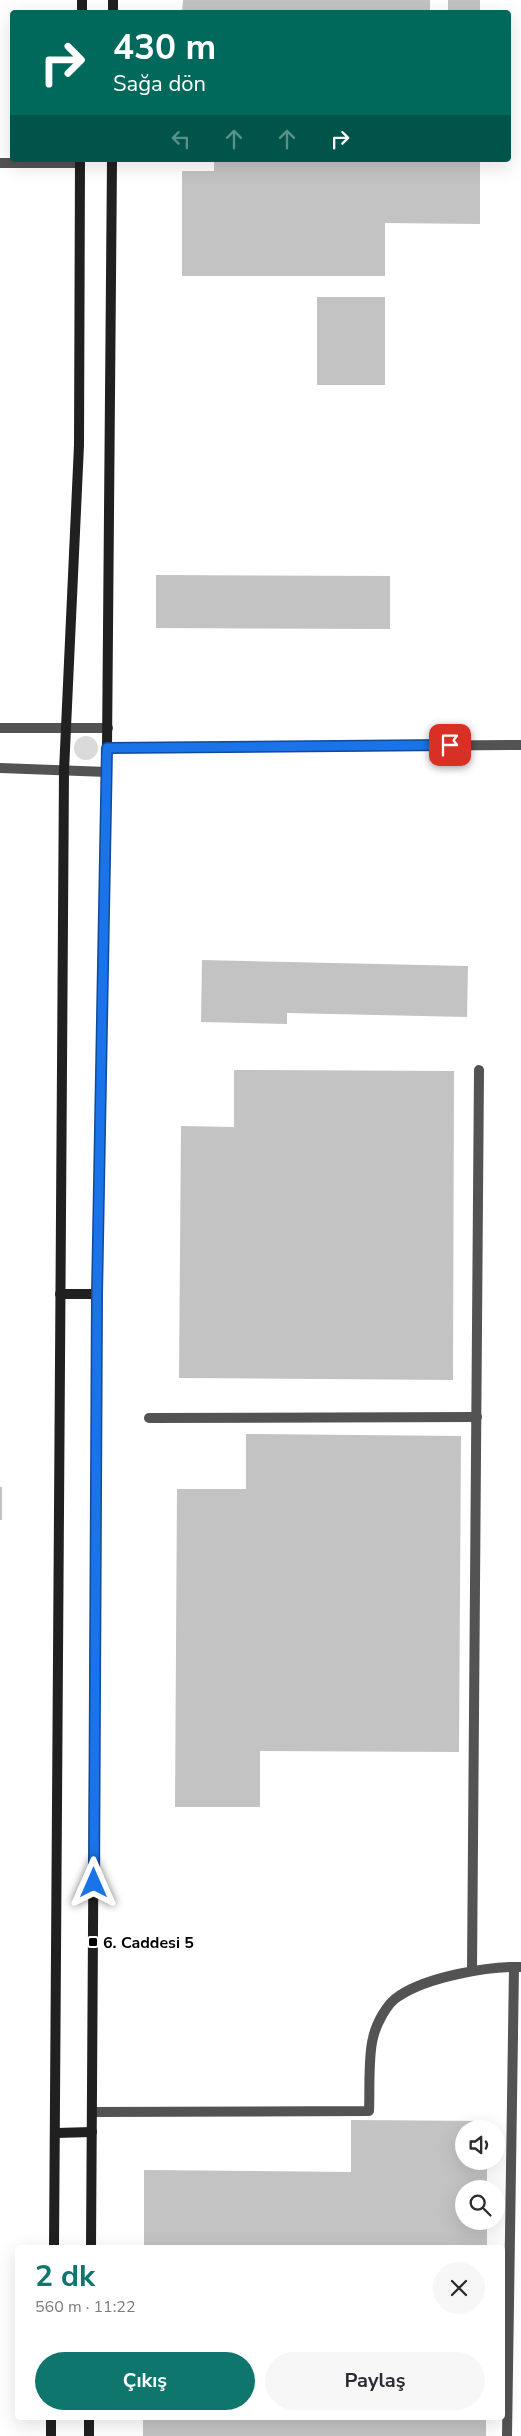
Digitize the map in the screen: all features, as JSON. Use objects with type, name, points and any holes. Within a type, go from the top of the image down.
[{"type":"street","points":[[0,163],[40,162]]},
{"type":"street","points":[[54,2245],[64,771],[79,445],[80,162]]},
{"type":"street","points":[[91,2245],[97,1294],[108,728],[112,162]]},
{"type":"street","points":[[0,728],[108,728]]},
{"type":"street","points":[[107,748],[521,744]]},
{"type":"street","points":[[0,768],[107,772]]},
{"type":"street","points":[[472,1971],[479,1070]]},
{"type":"street","points":[[60,1294],[97,1294]]},
{"type":"street","points":[[150,1418],[477,1418]]},
{"type":"street","points":[[92,2112],[369,2111],[372,2038],[382,2016],[398,1996],[432,1981],[472,1971],[518,1967],[508,2436]]},
{"type":"street","points":[[56,2133],[92,2132]]},
{"type":"street","points":[[51,2420],[51,2436]]},
{"type":"street","points":[[89,2420],[89,2436]]},
{"type":"shaded area","points":[[86,736],[91,737],[97,743],[97,753],[91,759],[86,760],[81,759],[75,753],[74,748],[75,743],[81,737]]},
{"type":"building","points":[[183,0],[430,0],[430,10],[182,10]]},
{"type":"building","points":[[448,0],[480,0],[480,10],[448,10]]},
{"type":"building","points":[[214,162],[480,162],[480,224],[385,223],[385,276],[182,276],[182,171],[214,171]]},
{"type":"building","points":[[317,297],[385,297],[385,385],[317,385]]},
{"type":"building","points":[[156,575],[390,576],[390,629],[156,628]]},
{"type":"building","points":[[202,960],[468,966],[467,1017],[287,1013],[287,1024],[201,1022]]},
{"type":"building","points":[[234,1070],[454,1071],[453,1380],[179,1378],[181,1126],[234,1127]]},
{"type":"building","points":[[246,1434],[461,1436],[459,1752],[260,1751],[260,1807],[175,1807],[177,1489],[246,1489]]},
{"type":"building","points":[[0,1487],[2,1487],[2,1520],[0,1520]]},
{"type":"building","points":[[351,2120],[455,2121],[455,2170],[487,2170],[487,2180],[455,2180],[455,2230],[487,2230],[487,2245],[144,2245],[144,2170],[351,2172]]},
{"type":"building","points":[[143,2420],[486,2420],[486,2436],[143,2436]]},
{"type":"place","name":"6. Caddesi 5","points":[[93,1942]]},
{"type":"route","points":[[94,1883],[97,1294],[107,748],[450,745]]}]
